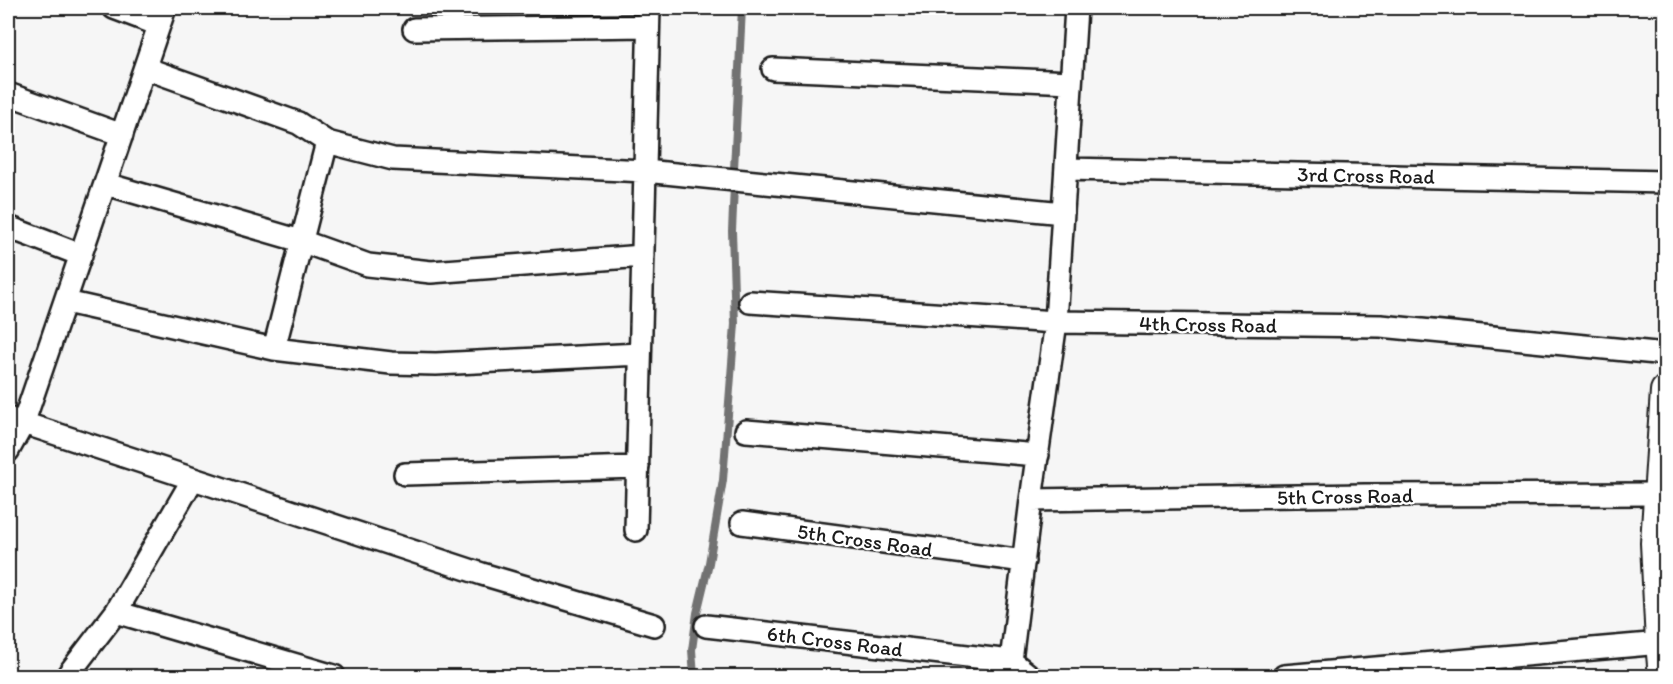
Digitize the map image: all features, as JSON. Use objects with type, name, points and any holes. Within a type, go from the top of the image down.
[{"type":"street","points":[[8,451],[15,421],[66,302],[162,16],[114,8]]},
{"type":"street","points":[[1030,676],[1011,661],[1056,322],[1076,8]]},
{"type":"street","points":[[414,29],[649,17],[636,530]]},
{"type":"street","points":[[145,68],[298,123],[327,142],[393,159],[645,171],[1063,213]]},
{"type":"street","points":[[773,69],[1071,82]]},
{"type":"street","points":[[8,94],[122,135]]},
{"type":"street","points":[[274,349],[327,142]]},
{"type":"street","name":"3rd Cross Road","points":[[1066,169],[1665,182]]},
{"type":"street","points":[[106,184],[301,242],[368,265],[431,272],[643,256]]},
{"type":"street","points":[[8,226],[81,255]]},
{"type":"street","points":[[66,302],[274,349],[391,363],[640,354]]},
{"type":"street","name":"4th Cross Road","points":[[750,302],[1056,322],[1381,326],[1665,354]]},
{"type":"street","points":[[1664,676],[1656,543],[1665,391]]},
{"type":"street","points":[[15,421],[482,574],[654,625]]},
{"type":"street","points":[[746,431],[1038,455]]},
{"type":"street","points":[[405,474],[638,467]]},
{"type":"street","points":[[67,676],[116,612],[193,479]]},
{"type":"street","name":"5th Cross Road","points":[[1031,500],[1365,495],[1659,494]]},
{"type":"street","name":"5th Cross Road","points":[[742,523],[1024,561]]},
{"type":"street","points":[[116,612],[334,676]]},
{"type":"street","name":"6th Cross Road","points":[[706,626],[1011,661]]},
{"type":"street","points":[[1284,676],[1661,643]]},
{"type":"waterway","points":[[734,169],[742,8]]},
{"type":"waterway","points":[[694,676],[692,650],[697,613],[709,563],[723,480],[735,324],[732,231],[734,186]]}]
